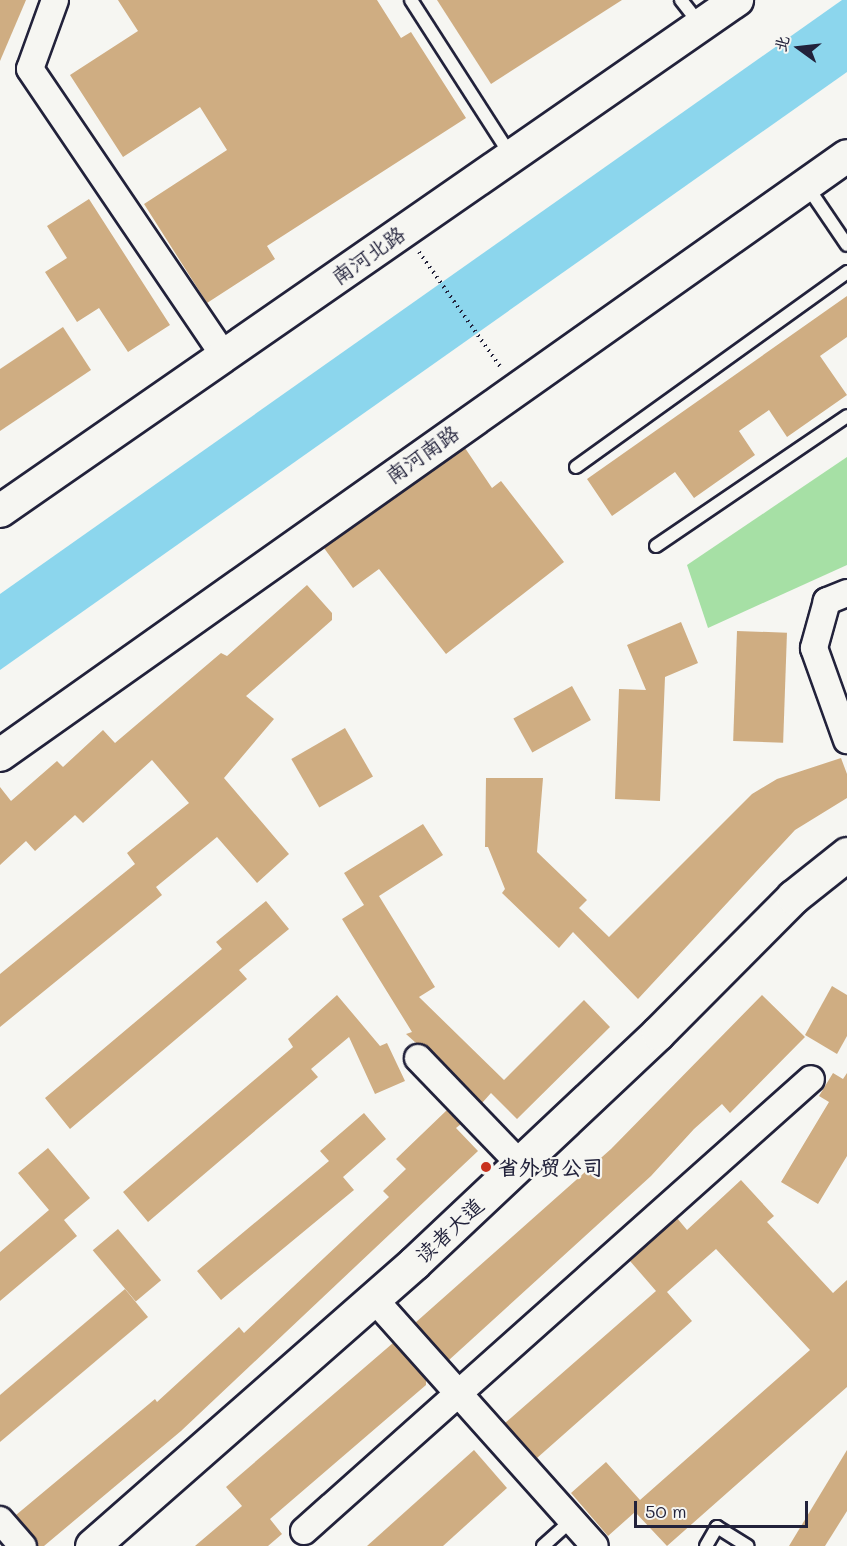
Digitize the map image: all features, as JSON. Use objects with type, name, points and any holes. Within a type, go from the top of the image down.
[{"type":"main road","name":"读者大道","points":[[92,1546],[374,1299],[658,1033],[793,897],[847,854]]},
{"type":"street","points":[[55,0],[30,69],[224,356]]},
{"type":"street","name":"南河北路","points":[[0,511],[737,0]]},
{"type":"street","name":"南河南路","points":[[0,755],[847,156]]},
{"type":"street","points":[[847,593],[827,601],[814,648],[847,740]]},
{"type":"street","points":[[418,1058],[520,1164]]},
{"type":"street","points":[[304,1531],[460,1396],[810,1079]]},
{"type":"street","points":[[374,1299],[595,1546]]},
{"type":"street","points":[[0,1520],[23,1546]]},
{"type":"lane","points":[[411,0],[511,156]]},
{"type":"lane","points":[[681,0],[701,25]]},
{"type":"lane","points":[[806,185],[847,245]]},
{"type":"lane","points":[[576,467],[847,272]]},
{"type":"lane","points":[[656,546],[847,416]]},
{"type":"lane","points":[[543,1546],[572,1520]]},
{"type":"lane","points":[[706,1546],[717,1527],[748,1546]]},
{"type":"path","points":[[432,272],[498,363]]},
{"type":"green space","points":[[847,457],[847,565],[708,628],[687,565]]},
{"type":"water","points":[[842,0],[847,0],[847,72],[0,670],[0,594]]},
{"type":"building","points":[[0,0],[26,0],[0,61]]},
{"type":"building","points":[[118,0],[377,0],[401,38],[411,32],[466,118],[267,246],[275,259],[207,303],[144,204],[227,150],[200,107],[123,157],[70,75],[138,31]]},
{"type":"building","points":[[437,0],[622,0],[491,84]]},
{"type":"building","points":[[89,199],[170,325],[128,352],[99,308],[77,322],[45,272],[67,258],[47,226]]},
{"type":"building","points":[[847,296],[847,337],[820,356],[847,395],[787,437],[769,410],[739,431],[755,455],[694,498],[675,472],[612,516],[587,479]]},
{"type":"building","points":[[63,327],[91,370],[0,431],[0,369]]},
{"type":"building","points":[[465,448],[492,488],[501,481],[564,562],[446,654],[379,569],[353,588],[324,548]]},
{"type":"building","points":[[307,585],[332,613],[332,620],[246,696],[274,719],[224,778],[289,854],[257,883],[217,837],[156,887],[162,895],[0,1027],[0,974],[135,864],[127,853],[189,803],[152,760],[83,823],[75,815],[35,851],[26,841],[0,865],[0,787],[11,801],[57,761],[63,767],[103,730],[115,743],[221,653],[227,656]]},
{"type":"building","points":[[681,622],[698,663],[665,677],[660,801],[615,799],[619,689],[646,690],[627,645]]},
{"type":"building","points":[[737,631],[787,633],[783,743],[733,741]]},
{"type":"building","points":[[572,686],[591,720],[532,753],[513,718]]},
{"type":"building","points":[[345,728],[373,776],[319,807],[291,759]]},
{"type":"building","points":[[841,758],[847,774],[847,798],[795,830],[638,999],[573,932],[559,948],[502,893],[505,889],[488,847],[485,847],[486,778],[543,778],[537,852],[587,900],[579,908],[609,937],[752,794],[777,779]]},
{"type":"building","points":[[423,824],[443,855],[379,896],[435,987],[419,997],[504,1080],[584,1000],[610,1027],[517,1119],[491,1093],[482,1103],[429,1048],[416,1043],[406,1034],[412,1032],[342,919],[364,905],[344,873]]},
{"type":"building","points":[[266,901],[289,929],[239,970],[247,979],[70,1129],[45,1098],[222,949],[216,942]]},
{"type":"building","points":[[832,986],[847,995],[847,1036],[837,1054],[805,1035]]},
{"type":"building","points":[[337,995],[380,1046],[387,1043],[405,1081],[375,1094],[349,1037],[311,1069],[318,1077],[148,1222],[123,1192],[293,1047],[288,1039]]},
{"type":"building","points":[[762,995],[805,1037],[730,1113],[722,1104],[694,1129],[651,1176],[449,1360],[415,1323],[611,1149]]},
{"type":"building","points":[[833,1073],[843,1079],[847,1073],[847,1156],[818,1204],[781,1182],[829,1102],[819,1096]]},
{"type":"building","points":[[447,1110],[461,1124],[456,1128],[478,1151],[181,1431],[44,1546],[38,1546],[34,1536],[16,1515],[155,1399],[157,1402],[239,1327],[244,1333],[389,1197],[383,1191],[406,1169],[396,1159]]},
{"type":"building","points":[[364,1113],[386,1139],[343,1177],[354,1190],[221,1300],[197,1271],[329,1161],[320,1151]]},
{"type":"building","points":[[48,1148],[90,1198],[64,1220],[77,1236],[0,1301],[0,1252],[49,1210],[18,1173]]},
{"type":"building","points":[[741,1180],[774,1216],[767,1222],[833,1293],[847,1280],[847,1387],[667,1546],[635,1512],[608,1536],[571,1493],[606,1462],[640,1500],[810,1350],[716,1249],[667,1292],[692,1321],[537,1458],[505,1423],[656,1291],[630,1261],[677,1218],[687,1230]]},
{"type":"building","points":[[118,1229],[161,1280],[136,1302],[93,1250]]},
{"type":"building","points":[[125,1289],[148,1317],[0,1442],[0,1395]]},
{"type":"building","points":[[393,1343],[426,1380],[426,1385],[270,1519],[282,1534],[268,1546],[195,1546],[242,1506],[226,1487]]},
{"type":"building","points":[[474,1450],[507,1488],[443,1546],[367,1546]]},
{"type":"building","points":[[847,1450],[847,1511],[825,1546],[789,1546]]},
{"type":"place","name":"省外贸公司","points":[[486,1167]]}]
